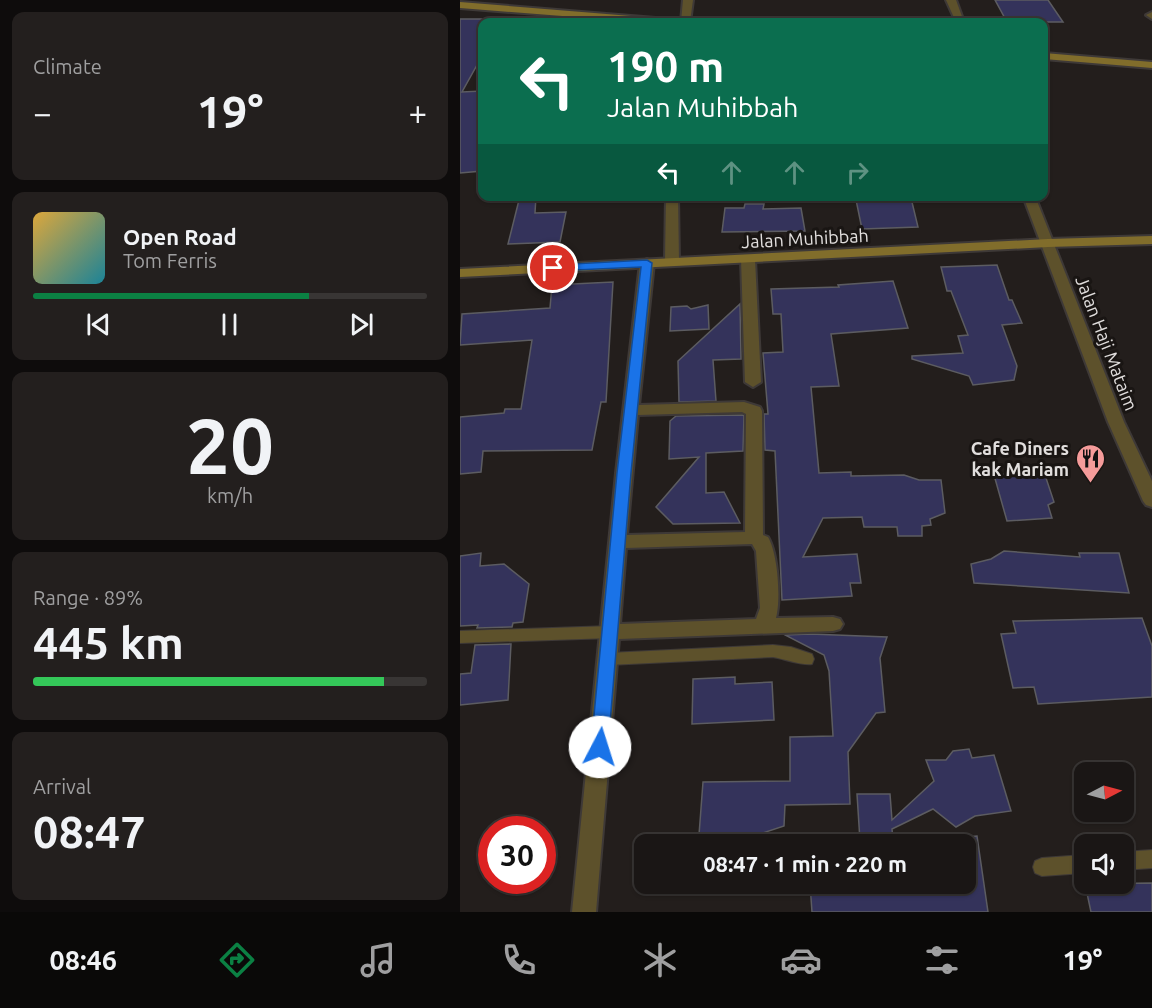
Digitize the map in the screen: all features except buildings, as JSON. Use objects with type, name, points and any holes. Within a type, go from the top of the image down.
[{"type":"main road","points":[[460,5],[619,18]]},
{"type":"main road","points":[[1048,56],[1152,65]]},
{"type":"main road","name":"Jalan Muhibbah","points":[[460,273],[1048,243],[1152,240]]},
{"type":"street","points":[[686,18],[688,0]]},
{"type":"street","points":[[951,0],[958,18]]},
{"type":"street","points":[[672,201],[672,262]]},
{"type":"street","name":"Jalan Haji Mataim","points":[[1031,201],[1116,422],[1152,501]]},
{"type":"street","points":[[748,259],[752,382]]},
{"type":"street","points":[[584,912],[647,263]]},
{"type":"street","points":[[631,410],[744,407],[754,411],[754,538]]},
{"type":"street","points":[[619,542],[754,538],[762,542],[765,551],[769,608],[764,626]]},
{"type":"street","points":[[611,632],[833,624]]},
{"type":"lane","points":[[460,637],[611,632]]},
{"type":"lane","points":[[608,658],[773,651],[791,653],[806,659]]},
{"type":"lane","points":[[1134,860],[1152,859]]},
{"type":"lane","points":[[1042,867],[1074,865]]},
{"type":"place","name":"Cafe Diners kak Mariam","points":[[1090,484]]},
{"type":"route","points":[[553,268],[647,263],[624,473],[600,747]]}]
